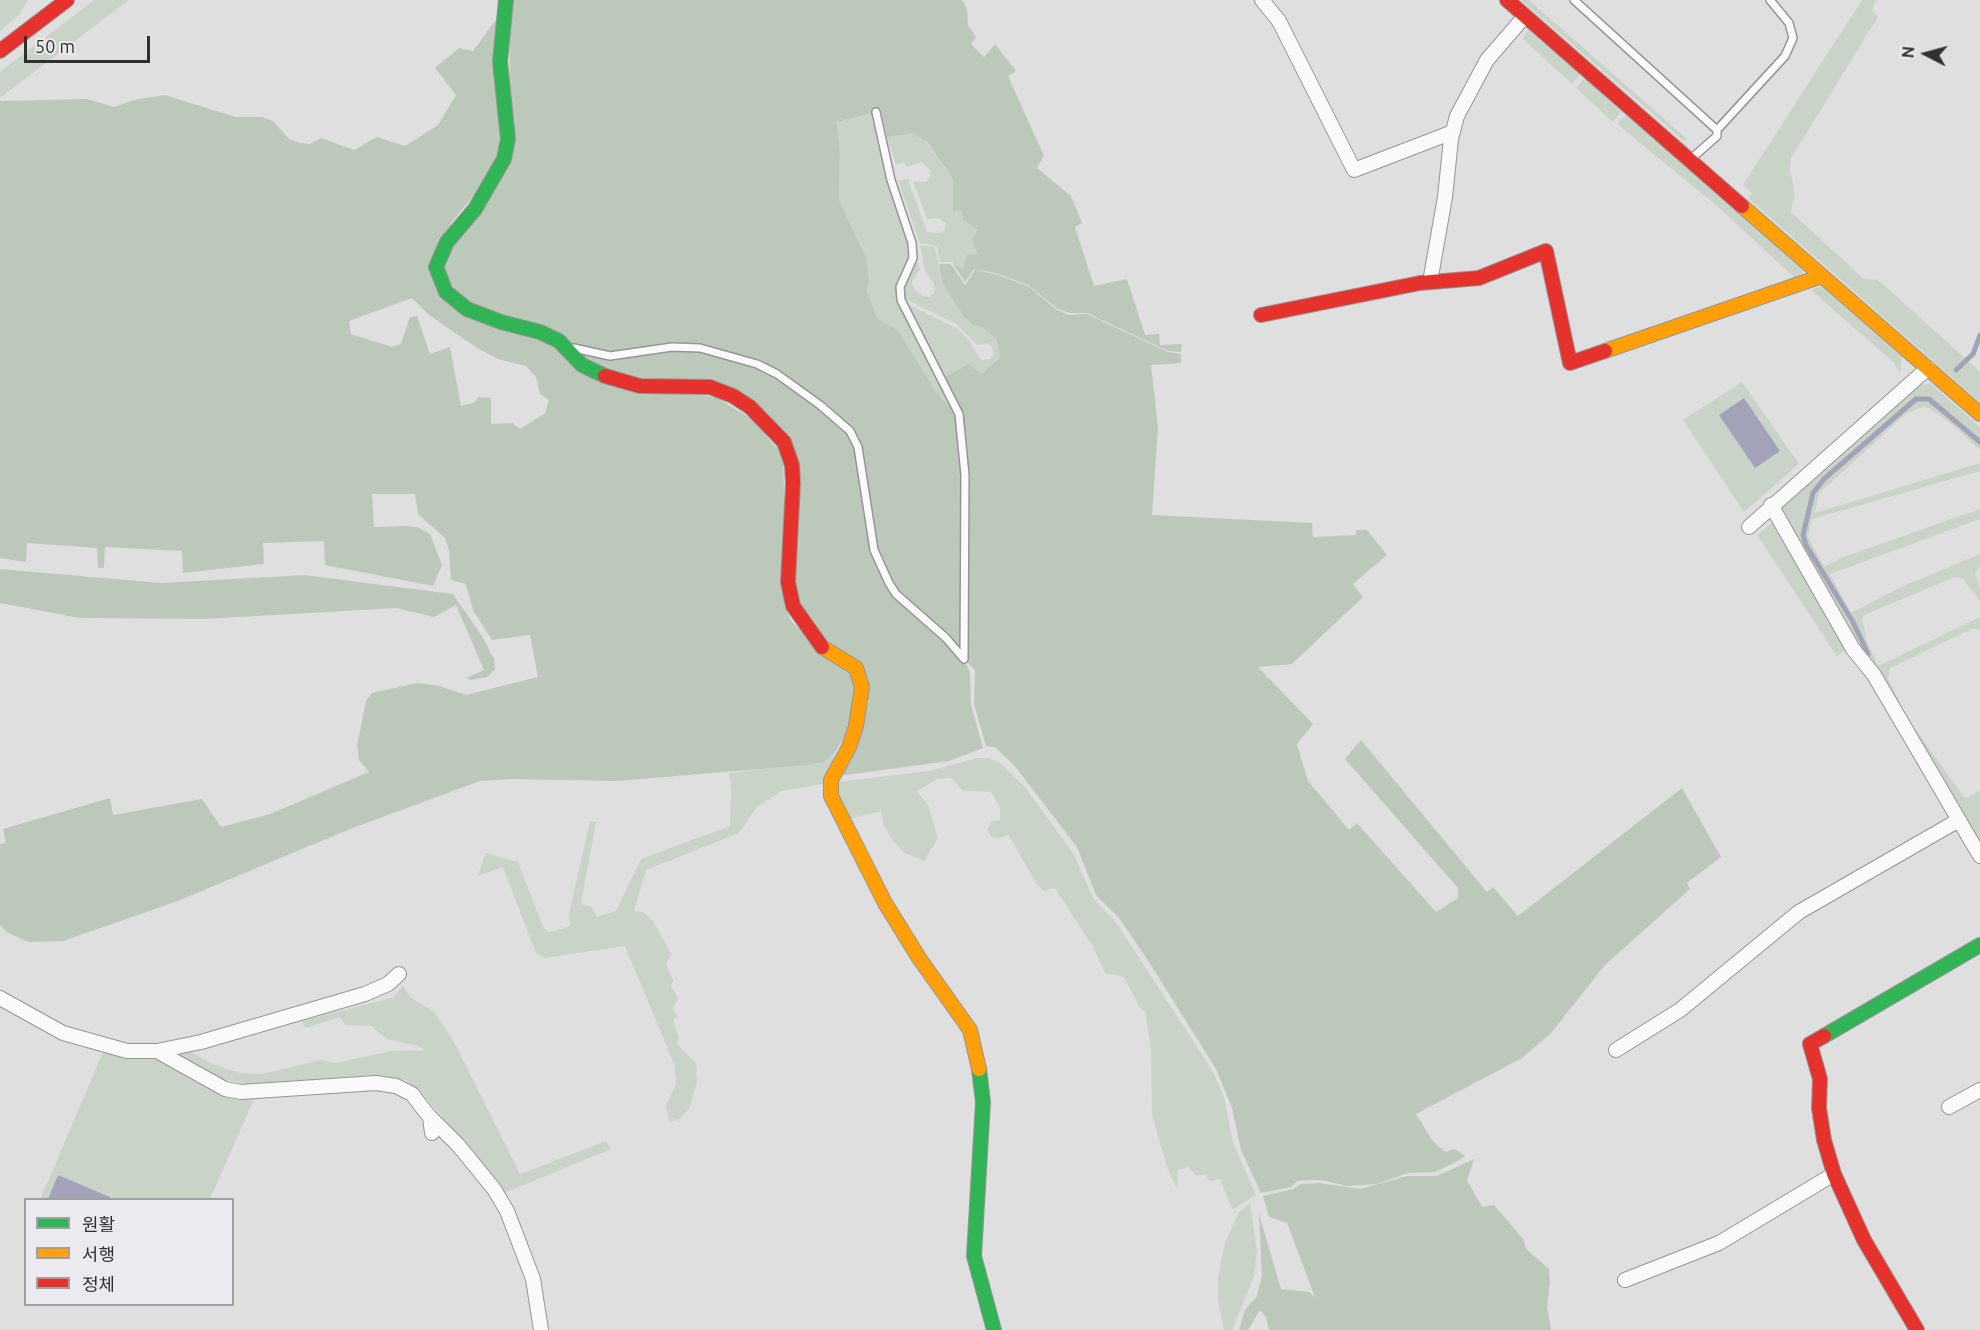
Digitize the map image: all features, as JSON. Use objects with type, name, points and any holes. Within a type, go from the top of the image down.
[{"type":"street","points":[[44,0],[44,19]]},
{"type":"street","points":[[0,51],[67,0]]},
{"type":"street","points":[[506,0],[500,62],[508,139],[504,159],[475,209],[447,242],[436,267],[446,292],[467,309],[491,319],[540,332],[559,341],[582,365],[618,382],[640,386],[710,387],[733,396],[759,415],[784,442],[792,465],[793,483],[788,582],[793,606],[818,644],[856,668],[862,687],[861,706],[856,726],[849,747],[838,763],[831,780],[831,796],[885,903],[919,958],[970,1030],[978,1057],[983,1102],[974,1256],[994,1330]]},
{"type":"street","points":[[1262,0],[1279,21],[1354,170],[1453,132]]},
{"type":"street","points":[[1507,0],[1980,414]]},
{"type":"street","points":[[1430,282],[1457,116],[1487,60],[1525,16]]},
{"type":"street","points":[[1261,315],[1430,282],[1479,278],[1546,251],[1570,363],[1822,276]]},
{"type":"street","points":[[1749,527],[1771,505],[1928,368]]},
{"type":"street","points":[[1771,505],[1853,649],[1874,675],[1980,856]]},
{"type":"street","points":[[1616,1050],[1680,1010],[1799,912],[1959,820]]},
{"type":"street","points":[[1917,1330],[1864,1240],[1834,1174],[1824,1140],[1819,1108],[1820,1078],[1810,1044],[1980,945]]},
{"type":"street","points":[[0,998],[63,1033],[127,1051],[157,1051],[201,1042],[365,994],[388,984],[399,974]]},
{"type":"street","points":[[157,1051],[225,1089],[241,1092],[375,1083],[396,1086],[412,1094],[430,1117],[458,1145],[494,1189],[507,1210],[533,1279],[541,1330]]},
{"type":"street","points":[[1949,1107],[1980,1090]]},
{"type":"street","points":[[430,1117],[432,1133]]},
{"type":"street","points":[[1625,1280],[1719,1243],[1834,1174]]},
{"type":"lane","points":[[1574,0],[1717,130]]},
{"type":"lane","points":[[1690,160],[1717,136],[1717,130],[1785,56],[1793,38],[1789,23],[1770,0]]},
{"type":"lane","points":[[559,341],[579,351],[610,356],[672,346],[700,348],[757,364],[777,374],[820,405],[850,431],[858,447],[874,550],[889,583],[896,594],[946,638],[964,659],[965,475],[959,414],[901,300],[900,287],[913,258],[912,243],[891,180],[876,112]]},
{"type":"shaded area","points":[[0,0],[28,0],[19,15],[0,31]]},
{"type":"shaded area","points":[[94,0],[129,0],[0,98],[0,72]]},
{"type":"shaded area","points":[[1521,0],[1529,0],[1687,139],[1684,141]]},
{"type":"shaded area","points":[[1862,0],[1876,0],[1872,10],[1878,17],[1791,158],[1790,171],[1795,193],[1791,212],[1864,279],[1878,280],[1965,358],[1956,370],[1967,360],[1980,372],[1980,402],[1748,198],[1752,193],[1743,185]]},
{"type":"shaded area","points":[[1528,30],[1580,74],[1572,84],[1523,39]]},
{"type":"shaded area","points":[[1585,78],[1621,112],[1613,122],[1576,88]]},
{"type":"shaded area","points":[[873,113],[910,243],[910,257],[897,287],[957,415],[937,393],[898,330],[878,319],[867,292],[869,278],[867,260],[839,200],[840,151],[837,122]]},
{"type":"shaded area","points":[[1626,115],[1806,270],[1796,279],[1717,206],[1617,124]]},
{"type":"shaded area","points":[[913,133],[922,137],[953,179],[953,210],[961,209],[963,220],[978,230],[978,254],[963,271],[952,262],[940,262],[937,246],[920,243],[898,181],[908,179],[927,232],[944,231],[946,224],[938,218],[927,219],[913,181],[925,182],[929,179],[931,171],[922,162],[907,167],[904,162],[896,165],[887,137]]},
{"type":"shaded area","points":[[920,245],[935,247],[942,283],[964,317],[973,325],[982,327],[996,339],[1000,357],[982,374],[969,364],[944,377],[905,303],[956,328],[968,339],[981,360],[990,359],[993,355],[992,347],[987,343],[977,345],[956,324],[904,298],[902,288],[915,258],[920,269],[912,282],[913,288],[923,296],[929,297],[934,293],[934,284],[925,271]]},
{"type":"shaded area","points":[[1821,286],[1902,357],[1900,373],[1894,363],[1811,290]]},
{"type":"shaded area","points":[[1742,382],[1799,464],[1744,512],[1683,420]]},
{"type":"shaded area","points":[[1930,383],[1980,427],[1980,441],[1929,398],[1916,398],[1823,479],[1812,493],[1803,535],[1806,546],[1853,622],[1868,654],[1854,621],[1808,545],[1805,535],[1814,494],[1825,480],[1917,400],[1928,400],[1980,443],[1980,450],[1949,422],[1929,408],[1923,407],[1907,413],[1819,493],[1815,513],[1980,463],[1980,471],[1812,519],[1808,537],[1824,567],[1844,557],[1980,509],[1980,519],[1830,574],[1851,613],[1899,588],[1980,554],[1980,565],[1975,574],[1980,588],[1980,601],[1963,579],[1955,577],[1864,615],[1862,619],[1867,641],[1878,666],[1980,617],[1980,630],[1974,628],[1890,668],[1888,678],[1906,716],[1963,796],[1967,798],[1980,790],[1980,850],[1856,645],[1781,510],[1784,500],[1915,387]]},
{"type":"shaded area","points":[[1772,523],[1845,644],[1845,650],[1837,656],[1757,535]]},
{"type":"shaded area","points":[[834,754],[827,783],[782,791],[757,807],[739,833],[646,870],[634,911],[643,912],[653,921],[672,955],[666,963],[673,981],[671,986],[678,998],[673,1009],[677,1016],[673,1021],[679,1038],[676,1043],[696,1063],[697,1081],[690,1107],[680,1119],[669,1122],[666,1106],[676,1084],[675,1066],[625,946],[544,958],[536,953],[503,867],[478,876],[485,853],[518,862],[543,927],[548,932],[556,931],[570,926],[569,914],[590,821],[596,822],[581,904],[591,907],[597,917],[616,911],[641,859],[730,826],[729,773],[824,762]]},
{"type":"shaded area","points":[[977,758],[989,758],[1001,764],[1025,787],[1073,853],[1093,898],[1118,925],[1213,1072],[1224,1097],[1233,1143],[1256,1195],[1235,1208],[1232,1209],[1220,1179],[1209,1181],[1205,1174],[1197,1176],[1188,1167],[1178,1170],[1177,1189],[1168,1170],[1152,1115],[1151,1049],[1145,1011],[1140,1008],[1124,977],[1105,973],[1093,947],[1055,888],[1044,891],[1036,883],[1008,834],[999,839],[992,837],[987,830],[991,822],[1000,820],[1000,808],[991,792],[963,791],[951,778],[937,779],[917,791],[928,805],[938,838],[924,861],[905,853],[894,842],[884,826],[881,811],[845,820],[836,782],[929,771]]},
{"type":"shaded area","points":[[403,985],[410,997],[434,1012],[452,1038],[520,1174],[606,1141],[611,1149],[502,1194],[440,1114],[417,1088],[406,1080],[373,1075],[251,1085],[217,1078],[176,1053],[188,1050],[224,1068],[241,1073],[262,1074],[321,1060],[336,1063],[392,1051],[425,1050],[418,1046],[387,1039],[371,1026],[345,1025],[340,1017],[305,1028],[302,1021],[394,997]]},
{"type":"shaded area","points":[[104,1050],[167,1061],[255,1097],[210,1198],[110,1198],[58,1176],[48,1198],[41,1198]]},
{"type":"shaded area","points":[[1250,1203],[1257,1251],[1254,1276],[1232,1330],[1224,1330],[1218,1301],[1218,1277],[1225,1243],[1239,1212]]},
{"type":"green space","points":[[509,0],[962,0],[967,9],[968,25],[976,37],[971,44],[984,57],[995,44],[1016,71],[1008,76],[1044,156],[1037,168],[1071,196],[1082,223],[1075,227],[1094,286],[1127,279],[1145,335],[1159,334],[1160,345],[1182,344],[1181,352],[1168,351],[1087,313],[1070,313],[1058,309],[1028,285],[995,273],[974,269],[965,282],[952,262],[963,270],[967,255],[978,254],[972,240],[978,230],[963,220],[961,209],[953,211],[953,179],[927,142],[913,133],[887,137],[881,111],[837,122],[840,151],[839,200],[867,260],[869,278],[867,292],[878,319],[898,330],[937,393],[957,415],[962,475],[961,651],[898,592],[877,549],[861,446],[852,429],[843,420],[799,385],[778,371],[701,346],[610,353],[580,348],[459,297],[441,266],[482,204],[510,109]]},
{"type":"green space","points":[[501,13],[503,126],[493,172],[451,223],[436,288],[543,335],[581,369],[717,398],[755,421],[783,457],[787,612],[792,622],[812,640],[847,663],[859,688],[847,732],[834,754],[824,762],[807,765],[617,781],[511,779],[480,781],[350,829],[175,902],[63,941],[29,942],[8,933],[0,925],[0,844],[6,843],[3,829],[110,798],[113,815],[202,799],[221,827],[270,814],[369,772],[359,760],[357,745],[366,701],[372,693],[417,683],[440,686],[466,695],[538,677],[530,635],[492,640],[473,610],[466,584],[451,580],[449,550],[445,538],[418,514],[415,494],[372,494],[374,527],[408,526],[419,528],[430,534],[442,565],[433,586],[325,565],[324,541],[263,543],[264,564],[183,573],[182,551],[105,547],[104,568],[98,568],[97,548],[27,543],[26,562],[0,558],[0,101],[87,99],[114,107],[134,100],[165,95],[235,117],[262,117],[273,121],[289,139],[300,143],[310,144],[321,138],[354,150],[377,137],[405,146],[438,125],[456,95],[435,68],[459,48],[473,51]],"holes":[[[412,298],[429,315],[477,348],[498,359],[526,366],[536,377],[540,394],[549,400],[545,413],[520,429],[512,423],[491,424],[491,398],[479,397],[473,403],[461,406],[450,347],[430,354],[417,316],[410,317],[401,344],[392,347],[351,334],[349,321]]]},
{"type":"green space","points":[[939,264],[951,264],[965,285],[975,270],[995,274],[1028,286],[1057,310],[1069,315],[1087,314],[1168,352],[1181,354],[1181,363],[1151,365],[1158,427],[1152,515],[1312,523],[1313,537],[1356,535],[1356,530],[1367,530],[1387,555],[1353,584],[1363,597],[1292,664],[1258,667],[1313,724],[1297,744],[1308,781],[1349,830],[1357,823],[1436,912],[1458,898],[1458,888],[1345,759],[1361,740],[1487,892],[1493,887],[1518,916],[1682,788],[1721,857],[1687,883],[1690,889],[1605,965],[1551,1033],[1522,1058],[1416,1114],[1432,1140],[1445,1152],[1455,1149],[1465,1156],[1454,1163],[1435,1172],[1408,1173],[1377,1184],[1346,1186],[1322,1180],[1308,1180],[1297,1181],[1291,1187],[1261,1193],[1241,1150],[1232,1108],[1216,1069],[1119,918],[1096,895],[1077,847],[1014,765],[995,747],[986,746],[974,704],[975,670],[967,662],[966,441],[962,413],[944,377],[969,364],[982,374],[1000,357],[996,339],[982,327],[973,325],[964,317],[942,283]]},
{"type":"green space","points":[[672,349],[700,351],[756,366],[775,376],[819,407],[848,433],[856,448],[875,562],[894,595],[944,640],[967,666],[970,672],[971,705],[983,748],[949,761],[838,776],[869,701],[795,597],[796,483],[748,398],[621,380],[578,353],[610,359]]},
{"type":"green space","points":[[0,569],[161,583],[304,575],[453,594],[482,636],[494,659],[495,669],[487,677],[471,680],[466,678],[484,670],[456,605],[434,617],[396,608],[204,619],[80,618],[0,603]]},
{"type":"green space","points":[[1474,1159],[1467,1180],[1482,1207],[1494,1205],[1523,1239],[1526,1249],[1549,1269],[1547,1306],[1551,1330],[1269,1330],[1266,1317],[1260,1310],[1248,1330],[1239,1330],[1245,1310],[1257,1296],[1262,1275],[1259,1214],[1281,1289],[1309,1292],[1315,1297],[1287,1223],[1269,1217],[1263,1196],[1293,1189],[1301,1184],[1319,1183],[1360,1189],[1407,1176],[1437,1176]]},
{"type":"water","points":[[1744,398],[1780,451],[1755,468],[1719,415]]},
{"type":"water","points":[[58,1175],[110,1197],[110,1198],[48,1198]]},
{"type":"waterway","points":[[1956,370],[1973,354],[1980,335]]},
{"type":"waterway","points":[[1868,654],[1853,622],[1806,545],[1803,535],[1813,493],[1824,479],[1916,399],[1929,399],[1980,442]]},
{"type":"traffic: fast","points":[[506,0],[500,62],[508,139],[504,159],[475,209],[447,242],[436,267],[446,292],[467,309],[501,322],[540,332],[559,341],[582,365],[605,376]]},
{"type":"traffic: fast","points":[[1824,1036],[1980,945]]},
{"type":"traffic: fast","points":[[979,1069],[983,1102],[974,1256],[994,1330]]},
{"type":"traffic: slow","points":[[1742,206],[1980,414]]},
{"type":"traffic: slow","points":[[1605,351],[1822,276]]},
{"type":"traffic: slow","points":[[822,647],[856,668],[862,687],[856,726],[849,747],[831,780],[831,796],[885,903],[919,958],[970,1030],[979,1069]]},
{"type":"traffic: jam","points":[[0,51],[67,0]]},
{"type":"traffic: jam","points":[[1507,0],[1742,206]]},
{"type":"traffic: jam","points":[[1261,315],[1420,283],[1479,278],[1546,251],[1570,363],[1605,351]]},
{"type":"traffic: jam","points":[[605,376],[640,386],[710,387],[733,396],[750,407],[784,442],[792,465],[793,483],[788,582],[793,606],[822,647]]},
{"type":"traffic: jam","points":[[1824,1036],[1810,1044],[1820,1079],[1819,1108],[1824,1140],[1834,1174],[1864,1240],[1917,1330]]}]
